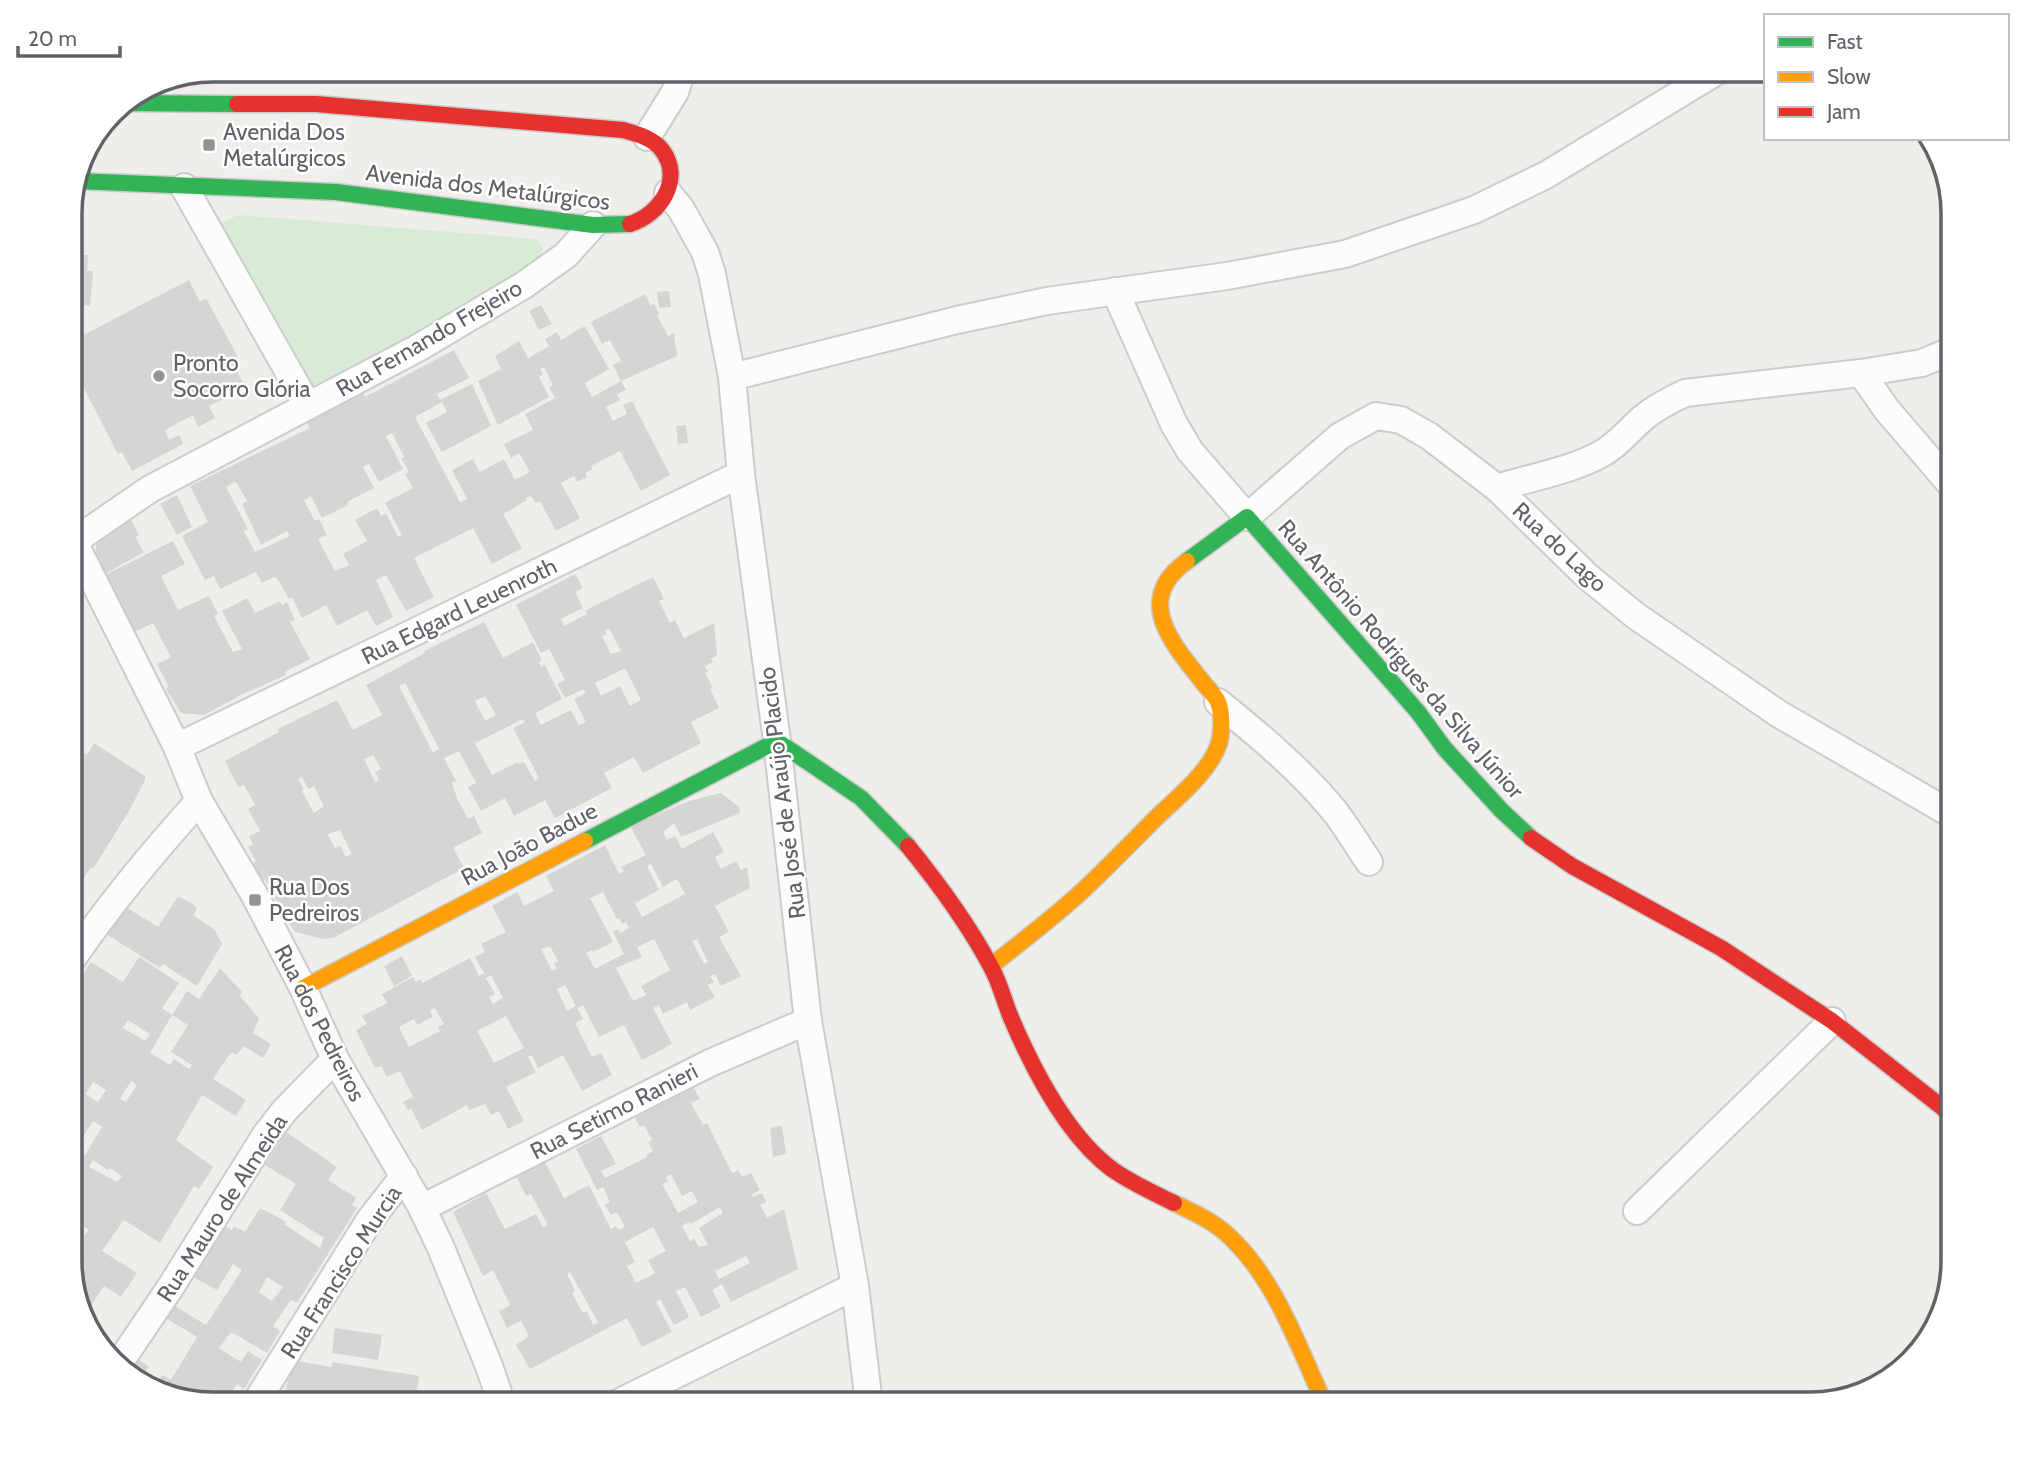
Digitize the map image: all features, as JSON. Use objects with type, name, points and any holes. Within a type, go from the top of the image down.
[{"type":"street","points":[[647,137],[675,92],[678,82]]},
{"type":"street","points":[[732,377],[957,320],[1047,301],[1227,276],[1345,254],[1474,210],[1546,175],[1699,82]]},
{"type":"street","points":[[142,103],[316,104],[623,131],[647,137],[664,152],[670,170],[668,193]]},
{"type":"street","name":"Avenida dos Metalúrgicos","points":[[86,182],[336,192],[593,225],[634,224],[654,212],[668,193]]},
{"type":"street","points":[[184,187],[308,406]]},
{"type":"street","name":"Rua José de Araújo Placido","points":[[668,193],[681,209],[705,252],[732,377],[741,474],[777,740],[808,1021],[855,1286],[868,1392]]},
{"type":"street","name":"Rua Fernando Frejeiro","points":[[83,533],[150,489],[418,348],[524,285],[566,255],[593,225]]},
{"type":"street","points":[[1115,291],[1174,425],[1190,452],[1247,517],[1340,436],[1376,416],[1401,420],[1429,436],[1497,488]]},
{"type":"street","name":"Rua do Lago","points":[[1941,355],[1922,363],[1861,373],[1685,393],[1661,404],[1616,445],[1602,454],[1497,488],[1587,576],[1636,616],[1779,715],[1941,808]]},
{"type":"street","points":[[1861,373],[1887,411],[1941,473]]},
{"type":"street","name":"Rua Edgard Leuenroth","points":[[177,747],[741,474]]},
{"type":"street","name":"Rua Antônio Rodrigues da Silva Júnior","points":[[1219,702],[1185,660],[1164,628],[1158,607],[1164,588],[1177,568],[1247,517],[1418,712],[1445,749],[1502,811],[1537,844],[1721,948],[1832,1021],[1941,1106]]},
{"type":"street","name":"Rua dos Pedreiros","points":[[83,562],[177,747],[199,801],[254,894],[303,988],[335,1059],[422,1208],[480,1342],[498,1392]]},
{"type":"street","points":[[991,965],[1077,896],[1192,783],[1211,759],[1220,741],[1222,721],[1219,702]]},
{"type":"street","points":[[1219,702],[1305,779],[1336,814],[1369,862]]},
{"type":"street","points":[[777,740],[872,807],[936,883],[991,965],[1012,1021],[1038,1073],[1084,1143],[1116,1173],[1216,1225],[1241,1247],[1259,1272],[1319,1392]]},
{"type":"street","name":"Rua João Badue","points":[[303,988],[777,740]]},
{"type":"street","points":[[83,943],[139,868],[199,801]]},
{"type":"street","name":"Rua Setimo Ranieri","points":[[422,1208],[710,1063],[808,1021]]},
{"type":"street","points":[[1637,1211],[1832,1021]]},
{"type":"street","name":"Rua Mauro de Almeida","points":[[124,1356],[265,1136],[285,1110],[335,1059]]},
{"type":"street","name":"Rua Francisco Murcia","points":[[262,1392],[369,1221],[404,1176]]},
{"type":"street","points":[[640,1392],[855,1286]]},
{"type":"green space","points":[[238,215],[537,239],[543,248],[538,266],[312,397],[223,232],[223,222]]},
{"type":"building","points":[[83,255],[88,255],[87,271],[93,271],[90,306],[84,305],[83,314]]},
{"type":"building","name":"Pronto Socorro Glória","points":[[189,280],[200,302],[206,298],[240,361],[234,365],[246,388],[209,406],[215,418],[198,427],[193,415],[165,430],[169,440],[179,435],[183,444],[132,471],[122,452],[118,454],[83,386],[83,335]]},
{"type":"building","points":[[669,291],[671,307],[659,308],[657,292]]},
{"type":"building","points":[[645,294],[651,306],[654,304],[668,336],[674,333],[677,356],[621,381],[613,365],[621,361],[610,340],[602,344],[591,322]]},
{"type":"building","points":[[541,305],[552,324],[539,330],[529,311]]},
{"type":"building","points":[[585,326],[609,369],[585,383],[592,397],[621,381],[626,390],[617,394],[620,400],[606,407],[613,421],[627,414],[623,405],[632,401],[670,475],[641,491],[620,451],[591,466],[592,469],[585,473],[587,477],[577,482],[574,476],[561,483],[580,518],[556,531],[540,501],[536,503],[531,496],[526,498],[527,500],[503,514],[522,548],[492,564],[473,528],[414,558],[434,597],[406,611],[386,575],[376,580],[393,617],[376,626],[367,610],[337,626],[326,605],[302,618],[292,597],[289,599],[277,578],[262,583],[256,572],[220,589],[214,576],[205,580],[182,536],[208,522],[190,486],[310,428],[307,423],[363,393],[365,397],[454,350],[469,378],[437,394],[440,400],[472,384],[491,426],[442,452],[426,423],[447,412],[442,402],[415,417],[460,502],[467,499],[452,470],[473,459],[480,472],[504,459],[515,480],[530,472],[519,453],[511,458],[504,444],[533,430],[525,414],[555,398],[549,387],[553,385],[544,367],[540,369],[543,374],[539,377],[549,397],[498,425],[478,381],[501,369],[495,356],[519,341],[528,358],[549,346],[545,339],[557,332],[561,340]],"holes":[[[392,433],[404,457],[401,458],[409,472],[405,474],[413,488],[385,503],[402,535],[398,537],[386,513],[381,516],[377,508],[355,520],[367,541],[343,554],[349,565],[335,571],[318,539],[327,535],[319,519],[315,521],[304,500],[311,496],[322,518],[374,488],[363,467],[369,464],[379,482],[403,469],[386,436]],[[236,482],[247,501],[242,504],[261,545],[287,531],[290,536],[255,552],[244,531],[248,529],[226,487]]]},
{"type":"building","points":[[686,425],[688,443],[678,444],[676,426]]},
{"type":"building","points":[[177,495],[192,527],[177,535],[160,504]]},
{"type":"building","points":[[131,519],[139,535],[135,537],[144,552],[101,576],[96,545],[111,528]]},
{"type":"building","points":[[173,541],[185,564],[161,576],[178,610],[209,596],[218,614],[214,616],[233,652],[242,649],[222,611],[247,598],[255,613],[280,601],[282,605],[287,602],[295,620],[290,622],[310,659],[285,672],[286,675],[204,715],[181,713],[166,689],[169,687],[157,664],[171,657],[153,623],[135,632],[128,620],[124,622],[120,615],[125,612],[105,575]]},
{"type":"building","points":[[575,574],[583,588],[575,592],[583,608],[561,619],[564,626],[587,614],[585,611],[592,607],[653,577],[664,599],[659,601],[670,623],[675,620],[684,638],[714,623],[717,655],[711,659],[713,662],[705,666],[708,672],[705,673],[719,708],[691,722],[701,743],[643,773],[634,757],[604,773],[612,788],[555,818],[545,800],[514,816],[505,798],[481,811],[468,787],[476,783],[459,751],[444,758],[456,781],[452,783],[457,798],[468,819],[474,816],[482,833],[453,848],[464,868],[335,937],[324,939],[295,932],[253,863],[256,861],[248,847],[253,844],[249,836],[260,831],[248,809],[255,805],[244,785],[238,787],[225,761],[279,732],[278,729],[337,700],[353,730],[382,715],[366,685],[425,653],[424,651],[484,622],[503,658],[533,642],[542,660],[539,662],[541,667],[545,665],[562,699],[535,713],[541,725],[571,710],[579,725],[586,722],[574,699],[586,693],[583,689],[565,698],[557,684],[565,680],[549,649],[541,653],[516,605]],"holes":[[[609,628],[621,651],[611,654],[602,636],[607,634],[605,630]],[[625,668],[641,700],[630,706],[620,686],[601,696],[595,683]],[[405,683],[439,749],[433,753],[399,686]],[[485,696],[496,715],[485,721],[475,701]],[[523,719],[525,722],[513,728],[539,778],[535,781],[524,762],[518,762],[492,775],[475,743]],[[373,755],[381,769],[375,772],[379,780],[375,782],[364,759]],[[302,777],[308,789],[314,786],[324,806],[314,813],[302,791],[304,790],[298,779]],[[340,830],[352,854],[346,857],[340,846],[335,848],[327,834]]]},
{"type":"building","points":[[94,743],[145,776],[145,780],[93,869],[91,867],[83,879],[83,752],[87,755]]},
{"type":"building","points":[[721,793],[739,807],[740,813],[681,837],[674,823],[663,832],[667,840],[675,836],[682,849],[713,832],[724,852],[715,857],[721,869],[736,861],[741,870],[747,867],[750,888],[715,906],[729,932],[719,937],[741,976],[721,986],[715,974],[710,976],[714,982],[708,985],[715,997],[690,1010],[687,1002],[663,1014],[659,1005],[653,1008],[672,1044],[642,1060],[624,1025],[599,1037],[583,1005],[577,1008],[583,1019],[575,1023],[592,1057],[601,1053],[612,1075],[582,1091],[563,1055],[538,1068],[532,1055],[528,1057],[536,1072],[506,1087],[524,1121],[508,1129],[499,1111],[491,1115],[485,1104],[469,1110],[467,1105],[422,1130],[411,1108],[408,1110],[403,1102],[413,1097],[400,1071],[387,1077],[381,1066],[375,1068],[356,1030],[367,1024],[362,1016],[387,1003],[382,994],[413,977],[416,982],[420,979],[422,983],[470,958],[479,976],[484,973],[475,957],[485,952],[481,944],[506,932],[492,906],[517,892],[524,906],[554,891],[546,876],[605,845],[619,874],[624,871],[621,867],[646,855],[630,826],[689,801]],"holes":[[[651,864],[663,887],[677,879],[685,894],[642,917],[635,903],[659,890],[647,866]],[[603,892],[617,919],[619,918],[622,924],[626,922],[629,928],[620,933],[618,929],[613,932],[624,954],[595,969],[586,953],[613,942],[590,898]],[[654,939],[670,970],[641,986],[646,995],[633,1001],[616,968],[642,957],[637,947]],[[697,939],[708,962],[704,964],[692,941]],[[550,946],[558,961],[554,963],[557,969],[552,971],[541,949]],[[491,975],[503,998],[493,1004],[489,997],[495,994],[486,978]],[[565,985],[576,1006],[567,1011],[557,989]],[[435,1008],[444,1024],[438,1027],[440,1031],[409,1047],[399,1027],[414,1019],[417,1025],[433,1017],[430,1010]],[[506,1016],[524,1048],[494,1063],[477,1031]]]},
{"type":"building","points":[[178,896],[194,905],[197,909],[193,915],[214,929],[222,944],[197,986],[163,964],[160,968],[106,934],[124,906],[158,927]]},
{"type":"building","points":[[402,956],[412,976],[394,986],[384,966]]},
{"type":"building","points":[[139,957],[179,983],[162,1008],[172,1015],[187,991],[199,999],[220,968],[242,992],[240,996],[259,1018],[253,1033],[271,1044],[263,1058],[244,1046],[236,1055],[231,1052],[213,1079],[246,1100],[236,1116],[202,1095],[176,1140],[213,1167],[199,1189],[194,1186],[160,1243],[124,1220],[102,1251],[137,1273],[121,1297],[104,1286],[91,1306],[83,1278],[83,1236],[89,1230],[83,1226],[83,1154],[85,1155],[102,1127],[93,1121],[83,1137],[83,975],[91,962],[123,982]],"holes":[[[172,1015],[188,1025],[171,1052],[192,1065],[189,1069],[174,1059],[170,1065],[150,1053]],[[128,1020],[150,1034],[145,1041],[123,1028]],[[131,1081],[137,1085],[126,1102],[120,1099]],[[93,1082],[106,1090],[98,1102],[86,1094]],[[93,1160],[122,1176],[117,1182],[89,1167]]]},
{"type":"building","points":[[693,1087],[700,1099],[691,1103],[703,1125],[707,1123],[732,1173],[738,1170],[742,1177],[751,1173],[760,1190],[751,1195],[752,1197],[762,1193],[766,1202],[760,1205],[767,1218],[784,1209],[798,1269],[731,1302],[722,1284],[712,1290],[721,1307],[701,1317],[685,1287],[676,1291],[689,1317],[674,1325],[660,1299],[656,1302],[672,1332],[642,1347],[627,1318],[530,1369],[516,1345],[529,1336],[521,1321],[507,1328],[499,1311],[510,1305],[493,1270],[483,1276],[453,1212],[486,1193],[505,1229],[536,1214],[543,1228],[548,1225],[531,1194],[526,1196],[516,1176],[544,1160],[564,1198],[589,1185],[611,1229],[616,1226],[619,1230],[625,1227],[617,1212],[611,1215],[605,1205],[610,1202],[603,1187],[597,1190],[576,1149],[601,1136],[616,1164],[601,1171],[605,1178],[647,1157],[646,1155],[653,1151],[648,1142],[652,1140],[644,1125],[640,1127],[635,1118]],"holes":[[[671,1174],[682,1196],[692,1191],[698,1202],[678,1213],[662,1184],[668,1181],[666,1177]],[[720,1207],[723,1213],[699,1228],[708,1245],[699,1247],[694,1239],[690,1241],[682,1226],[689,1222],[691,1224]],[[653,1227],[666,1251],[648,1260],[655,1273],[636,1283],[627,1266],[635,1262],[625,1242]],[[746,1256],[750,1263],[719,1279],[715,1271]],[[570,1272],[598,1322],[593,1325],[587,1311],[583,1313],[572,1293],[575,1290],[567,1274]]]},
{"type":"building","points":[[782,1126],[786,1154],[773,1157],[770,1128]]},
{"type":"building","points":[[286,1132],[337,1167],[328,1180],[356,1198],[352,1205],[357,1208],[297,1303],[291,1300],[273,1326],[280,1331],[267,1353],[231,1332],[219,1348],[241,1362],[248,1351],[262,1360],[244,1389],[237,1384],[232,1392],[196,1391],[159,1380],[162,1375],[171,1380],[197,1337],[166,1318],[175,1306],[206,1325],[242,1270],[233,1264],[217,1290],[193,1277],[225,1226],[232,1230],[234,1226],[245,1232],[260,1208],[286,1222],[284,1224],[320,1248],[324,1238],[280,1210],[296,1184],[265,1165]],"holes":[[[267,1277],[283,1287],[272,1301],[259,1292]]]},
{"type":"building","points":[[335,1328],[382,1335],[378,1360],[332,1353]]},
{"type":"building","points":[[139,1360],[149,1367],[145,1372],[135,1366]]},
{"type":"building","points":[[291,1360],[332,1367],[332,1362],[419,1376],[417,1392],[286,1392]]},
{"type":"traffic: fast","points":[[142,103],[237,104]]},
{"type":"traffic: fast","points":[[86,181],[336,192],[593,225],[630,224]]},
{"type":"traffic: fast","points":[[1187,561],[1247,517],[1418,712],[1445,749],[1531,838]]},
{"type":"traffic: fast","points":[[585,841],[777,741],[861,798],[908,846]]},
{"type":"traffic: slow","points":[[991,966],[1088,886],[1194,781],[1217,750],[1221,726],[1218,702],[1179,652],[1163,621],[1160,606],[1162,591],[1171,576],[1187,561]]},
{"type":"traffic: slow","points":[[303,988],[585,841]]},
{"type":"traffic: slow","points":[[1174,1203],[1220,1228],[1249,1257],[1275,1296],[1320,1392]]},
{"type":"traffic: jam","points":[[237,104],[316,104],[634,133],[649,139],[662,150],[670,173],[666,194],[659,204],[651,213],[630,224]]},
{"type":"traffic: jam","points":[[1531,838],[1572,866],[1721,948],[1832,1021],[1941,1106]]},
{"type":"traffic: jam","points":[[908,846],[972,933],[997,978],[1012,1020],[1041,1080],[1081,1140],[1113,1170],[1174,1203]]},
{"type":"place","name":"Avenida Dos Metalúrgicos","points":[[209,145]]},
{"type":"place","name":"Pronto Socorro Glória","points":[[159,376]]},
{"type":"place","name":"Rua Dos Pedreiros","points":[[255,900]]}]
